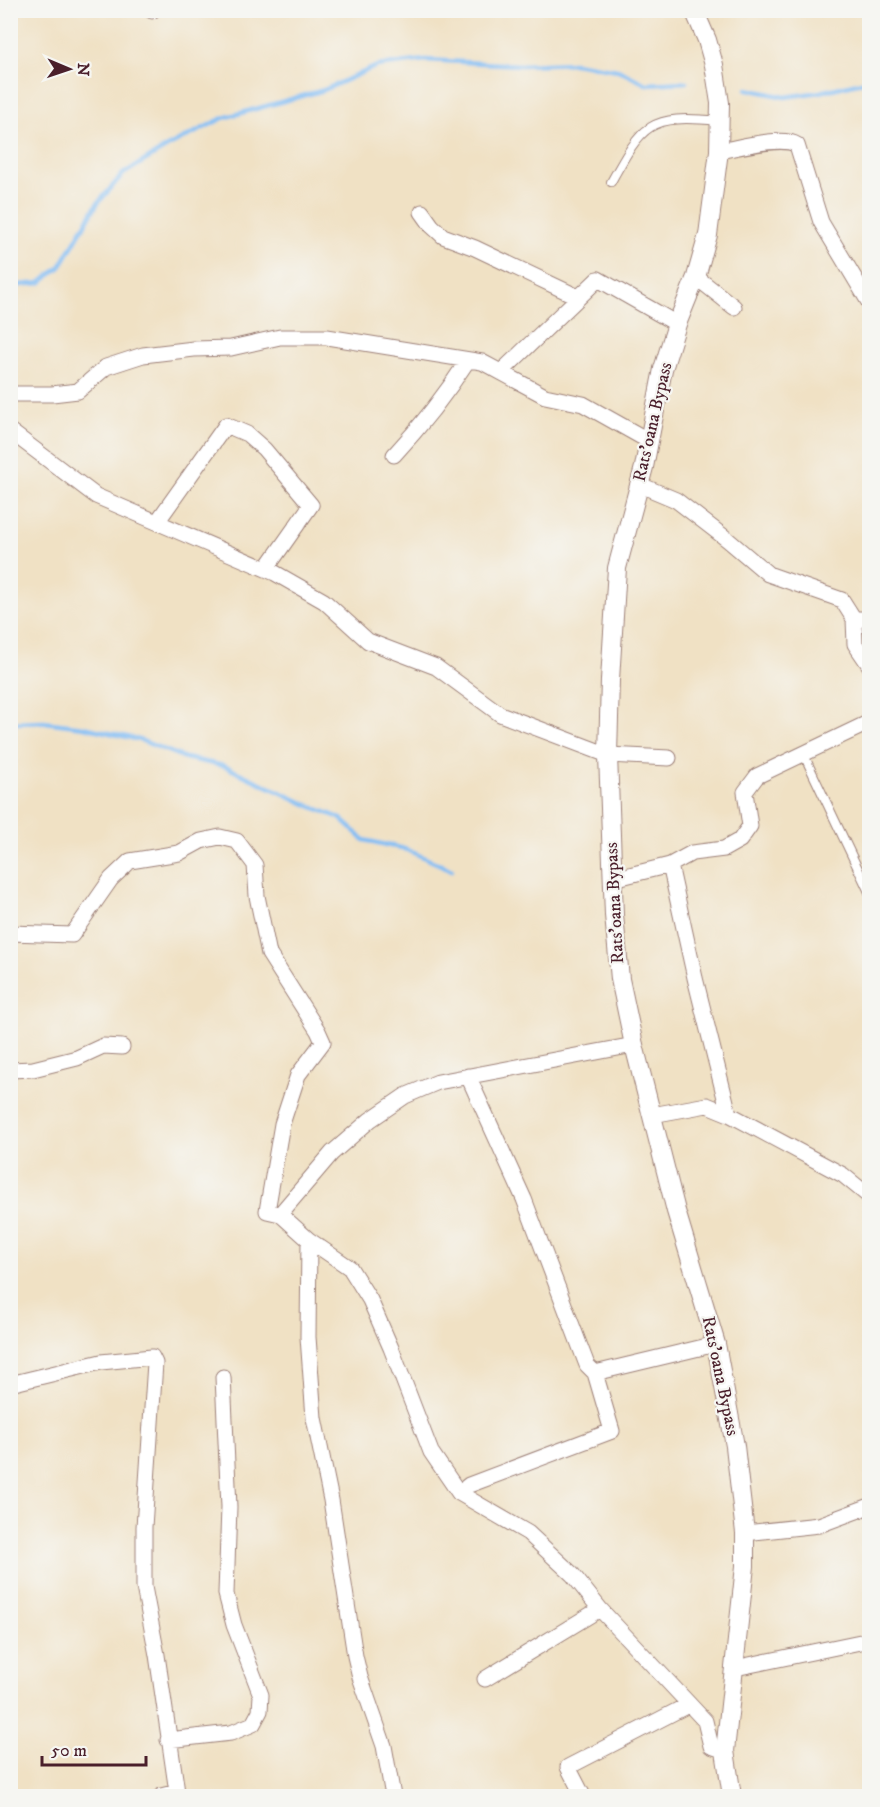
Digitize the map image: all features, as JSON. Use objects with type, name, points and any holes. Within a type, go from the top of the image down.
[{"type":"street","name":"Rats'oana Bypass","points":[[694,10],[707,40],[714,65],[720,103],[719,151],[708,235],[696,277],[677,324],[663,369],[649,441],[617,568],[608,755],[614,915],[620,979],[634,1045],[676,1211],[716,1344],[735,1446],[745,1533],[745,1566],[724,1751],[732,1797]]},
{"type":"street","points":[[719,151],[770,142],[791,141],[797,144],[820,222],[870,304]]},
{"type":"street","points":[[422,212],[443,236],[475,248],[578,297]]},
{"type":"street","points":[[696,277],[734,307]]},
{"type":"street","points":[[501,372],[598,279],[677,324]]},
{"type":"street","points":[[10,394],[52,394],[78,391],[106,367],[143,355],[194,349],[231,348],[280,337],[327,337],[482,362],[545,396],[583,404],[649,441]]},
{"type":"street","points":[[394,455],[439,403],[468,360]]},
{"type":"street","points":[[157,522],[226,425],[248,434],[264,449],[310,505],[266,569]]},
{"type":"street","points":[[10,431],[96,496],[266,569],[324,601],[368,641],[436,667],[500,714],[608,755],[669,758]]},
{"type":"street","points":[[639,484],[676,500],[768,574],[842,600],[862,619],[855,644],[870,666]]},
{"type":"street","points":[[613,879],[670,865],[692,853],[724,849],[740,840],[750,826],[744,792],[757,776],[870,722]]},
{"type":"street","points":[[10,933],[72,935],[111,879],[130,861],[179,853],[201,841],[220,837],[237,841],[255,865],[256,896],[269,954],[323,1042],[298,1075],[282,1124],[267,1211],[280,1214],[309,1240],[350,1268],[370,1300],[431,1452],[459,1493],[528,1533],[573,1575],[600,1609],[705,1721],[711,1746],[724,1751]]},
{"type":"street","points":[[670,865],[694,978],[729,1114]]},
{"type":"street","points":[[280,1214],[332,1153],[370,1120],[405,1096],[438,1082],[634,1045]]},
{"type":"street","points":[[10,1070],[33,1069],[77,1058],[103,1046],[122,1047]]},
{"type":"street","points":[[459,1493],[469,1485],[612,1431],[595,1373],[587,1365],[528,1208],[468,1076]]},
{"type":"street","points":[[652,1115],[707,1105],[729,1114],[843,1175],[870,1197]]},
{"type":"street","points":[[309,1240],[308,1337],[314,1418],[331,1500],[360,1677],[384,1746],[393,1797]]},
{"type":"street","points":[[595,1373],[716,1344]]},
{"type":"street","points":[[10,1384],[101,1362],[152,1357],[155,1363],[144,1527],[144,1587],[157,1654],[177,1792],[162,1797]]},
{"type":"street","points":[[168,1740],[231,1733],[253,1724],[260,1711],[261,1695],[234,1625],[226,1594],[228,1496],[223,1377]]},
{"type":"street","points":[[745,1533],[819,1525],[870,1506]]},
{"type":"street","points":[[485,1679],[600,1609]]},
{"type":"street","points":[[735,1668],[870,1640]]},
{"type":"street","points":[[583,1797],[568,1767],[688,1705]]},
{"type":"lane","points":[[611,182],[631,145],[646,128],[664,121],[693,119],[720,122]]},
{"type":"lane","points":[[803,753],[870,894]]},
{"type":"waterway","points":[[10,286],[40,283],[60,267],[97,204],[123,174],[167,147],[223,118],[324,90],[377,66],[425,60],[521,65],[574,63],[618,70],[646,84],[687,82]]},
{"type":"waterway","points":[[747,89],[785,97],[820,92],[870,80]]},
{"type":"waterway","points":[[10,723],[44,722],[84,727],[140,740],[185,758],[224,766],[340,818],[364,840],[405,849],[452,870]]}]
